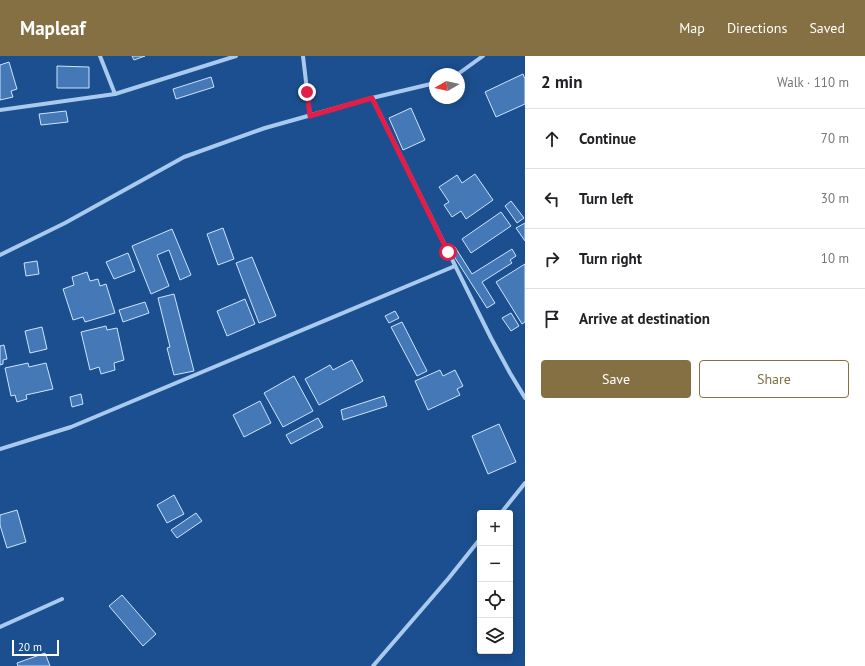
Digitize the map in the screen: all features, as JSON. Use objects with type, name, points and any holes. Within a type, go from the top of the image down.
[{"type":"street","points":[[100,56],[115,94]]},
{"type":"street","points":[[0,110],[115,94],[236,56]]},
{"type":"street","points":[[304,56],[310,116]]},
{"type":"street","points":[[465,69],[483,56]]},
{"type":"street","points":[[0,255],[65,223],[184,157],[266,128],[372,98],[429,84]]},
{"type":"street","points":[[372,98],[455,266],[510,373],[525,398]]},
{"type":"street","points":[[0,449],[71,427],[455,266]]},
{"type":"street","points":[[503,510],[525,482]]},
{"type":"street","points":[[373,666],[448,579],[477,543]]},
{"type":"street","points":[[0,627],[62,599]]},
{"type":"building","points":[[132,56],[145,56],[134,60]]},
{"type":"building","points":[[9,62],[17,89],[11,91],[13,97],[0,100],[0,65]]},
{"type":"building","points":[[57,66],[89,67],[89,88],[57,88]]},
{"type":"building","points":[[523,74],[525,79],[525,104],[496,117],[485,92]]},
{"type":"building","points":[[211,77],[214,87],[176,99],[173,89]]},
{"type":"building","points":[[411,108],[425,140],[403,150],[389,118]]},
{"type":"building","points":[[66,111],[68,122],[41,125],[39,114]]},
{"type":"building","points":[[475,174],[493,200],[466,219],[461,211],[452,217],[444,205],[449,202],[439,187],[457,175],[462,183]]},
{"type":"building","points":[[511,201],[524,218],[517,223],[505,206]]},
{"type":"building","points":[[501,212],[511,226],[471,253],[462,239]]},
{"type":"building","points":[[525,223],[525,241],[516,228]]},
{"type":"building","points":[[223,228],[234,259],[218,265],[207,234]]},
{"type":"building","points":[[172,229],[191,275],[180,280],[169,250],[157,255],[169,286],[151,294],[132,246]]},
{"type":"building","points":[[455,247],[472,274],[512,249],[516,256],[510,260],[512,263],[482,282],[495,303],[487,308],[450,250]]},
{"type":"building","points":[[128,253],[135,271],[114,279],[106,262]]},
{"type":"building","points":[[252,257],[276,316],[259,323],[236,263]]},
{"type":"building","points":[[37,261],[39,274],[26,276],[24,263]]},
{"type":"building","points":[[525,264],[525,322],[522,324],[496,282]]},
{"type":"building","points":[[87,272],[90,281],[98,279],[100,286],[106,284],[115,313],[85,322],[83,317],[73,320],[63,289],[74,285],[72,277]]},
{"type":"building","points":[[174,294],[194,371],[174,375],[167,348],[170,347],[158,298]]},
{"type":"building","points":[[245,299],[255,324],[227,336],[217,311]]},
{"type":"building","points":[[145,302],[149,313],[123,322],[119,310]]},
{"type":"building","points":[[395,311],[399,318],[389,323],[385,316]]},
{"type":"building","points":[[511,313],[519,326],[511,331],[502,318]]},
{"type":"building","points":[[402,322],[427,371],[417,376],[391,327]]},
{"type":"building","points":[[106,326],[107,330],[117,328],[124,360],[114,363],[115,370],[101,374],[99,367],[90,370],[81,332]]},
{"type":"building","points":[[42,327],[47,349],[30,353],[25,331]]},
{"type":"building","points":[[4,345],[7,359],[3,360],[3,364],[0,365],[0,346]]},
{"type":"building","points":[[352,360],[363,381],[319,405],[305,379],[330,365],[333,370]]},
{"type":"building","points":[[28,363],[29,367],[46,363],[53,389],[26,395],[27,399],[17,402],[15,395],[11,396],[5,368]]},
{"type":"building","points":[[440,370],[443,376],[455,370],[463,386],[457,389],[460,395],[428,410],[415,381]]},
{"type":"building","points":[[294,376],[313,411],[283,427],[264,393]]},
{"type":"building","points":[[81,394],[83,404],[72,407],[70,397]]},
{"type":"building","points":[[384,396],[387,406],[343,420],[341,410]]},
{"type":"building","points":[[260,401],[271,423],[244,437],[233,415]]},
{"type":"building","points":[[318,418],[323,427],[291,444],[286,435]]},
{"type":"building","points":[[499,424],[516,462],[488,474],[472,436]]},
{"type":"building","points":[[174,495],[184,514],[167,523],[157,505]]},
{"type":"building","points":[[17,510],[26,542],[7,548],[0,525],[0,515]]},
{"type":"building","points":[[196,513],[202,521],[177,538],[171,530]]},
{"type":"building","points":[[122,595],[156,634],[143,646],[109,606]]},
{"type":"building","points":[[45,653],[50,666],[18,666],[17,663]]},
{"type":"route","points":[[307,92],[310,116],[372,98],[448,252]]}]
